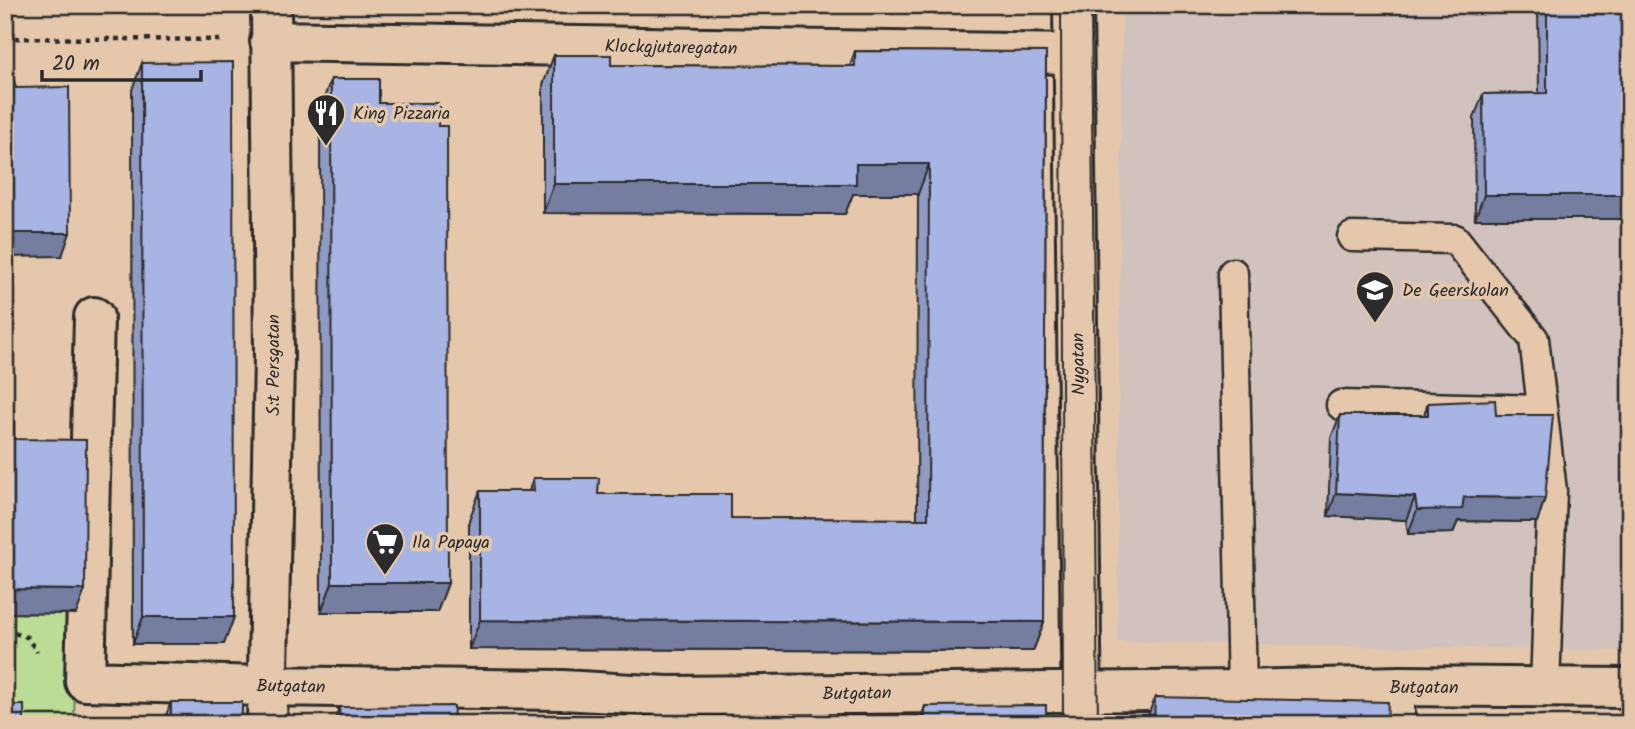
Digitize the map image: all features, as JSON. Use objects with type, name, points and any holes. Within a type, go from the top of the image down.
[{"type":"street","name":"Nygatan","points":[[1073,5],[1082,707]]},
{"type":"street","name":"Klockgjutaregatan","points":[[270,23],[1073,54]]},
{"type":"street","name":"S:t Persgatan","points":[[268,724],[274,357],[270,23]]},
{"type":"street","name":"Butgatan","points":[[94,317],[85,681],[562,690],[668,710],[1082,707],[1242,690],[1400,686],[1630,688]]},
{"type":"lane","points":[[1352,237],[1455,239],[1534,339],[1552,491],[1545,687]]},
{"type":"lane","points":[[1233,273],[1242,690]]},
{"type":"lane","points":[[1341,405],[1542,410]]},
{"type":"lane","points":[[1400,686],[1400,724]]},
{"type":"path","points":[[5,38],[270,23]]},
{"type":"shaded area","name":"De Geerskolan","points":[[1122,5],[1630,5],[1630,651],[1117,642]]},
{"type":"green space","points":[[5,613],[76,614],[74,724],[5,722]]},
{"type":"building","points":[[1547,5],[1630,5],[1630,195],[1484,195],[1483,94],[1547,93]]},
{"type":"building","points":[[855,51],[1046,52],[1044,622],[480,620],[480,491],[534,491],[533,478],[599,478],[598,494],[731,494],[731,518],[928,519],[929,164],[856,164],[856,184],[554,184],[554,55],[611,55],[611,65],[855,66]]},
{"type":"building","points":[[233,62],[234,617],[143,617],[142,63]]},
{"type":"building","points":[[5,67],[10,67],[16,88],[69,87],[70,233],[5,233]]},
{"type":"building","points":[[331,79],[379,79],[379,103],[438,103],[438,126],[447,126],[448,583],[332,583]]},
{"type":"building","points":[[1495,400],[1496,415],[1553,415],[1545,498],[1464,497],[1462,509],[1417,510],[1415,497],[1336,493],[1340,415],[1428,415],[1428,403]]},
{"type":"building","points":[[5,411],[14,411],[14,439],[86,440],[85,590],[5,589]]},
{"type":"building","points":[[1155,697],[1388,702],[1387,724],[1155,724]]},
{"type":"building","points":[[171,702],[242,702],[242,724],[171,724]]},
{"type":"building","points":[[5,705],[24,705],[24,724],[5,724]]},
{"type":"building","points":[[1046,705],[1046,724],[925,724],[925,706]]},
{"type":"building","points":[[454,706],[453,724],[340,724],[339,707]]},
{"type":"tram line","points":[[1061,5],[1063,724]]},
{"type":"tram line","points":[[1091,5],[1098,724]]},
{"type":"place","name":"King Pizzaria","points":[[326,147]]},
{"type":"place","name":"De Geerskolan","points":[[1375,324]]},
{"type":"place","name":"Ila Papaya","points":[[385,576]]}]
